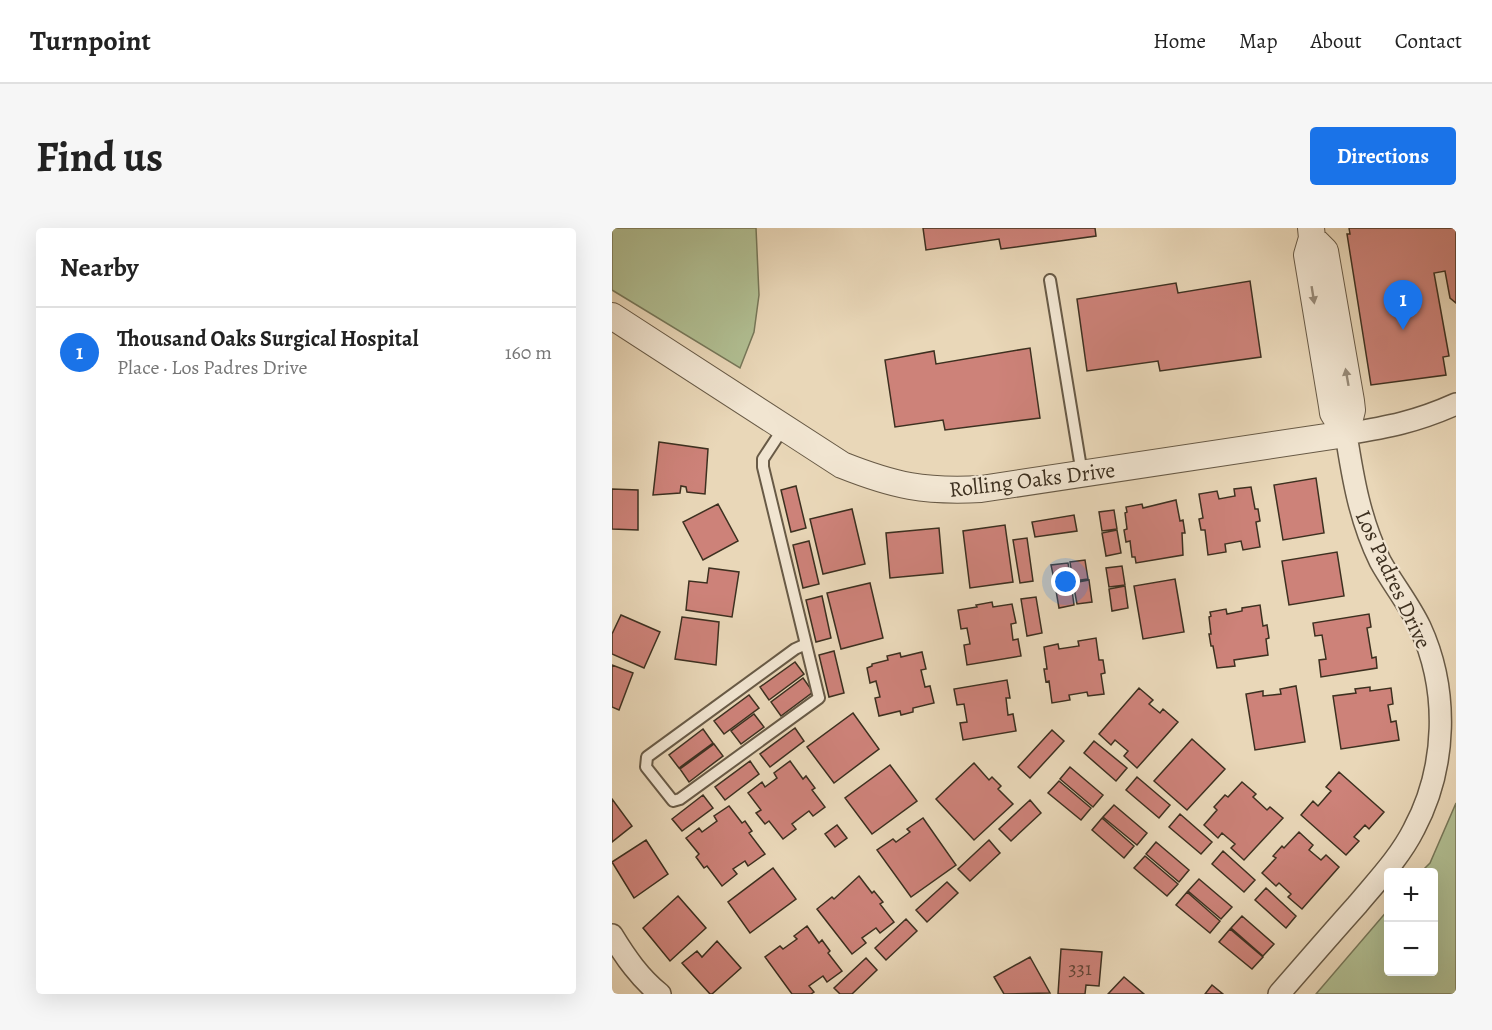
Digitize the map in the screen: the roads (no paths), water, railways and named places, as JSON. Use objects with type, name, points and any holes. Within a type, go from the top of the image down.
[{"type":"street","name":"Los Padres Drive","points":[[1280,994],[1392,864],[1409,838],[1426,803],[1433,780],[1441,726],[1436,675],[1419,626],[1381,562],[1360,512],[1346,434],[1352,410],[1325,251],[1311,233]]},
{"type":"street","name":"Rolling Oaks Drive","points":[[612,316],[842,465],[879,480],[941,491],[981,489],[1400,426],[1456,404]]},
{"type":"street","points":[[612,935],[625,957],[660,994]]},
{"type":"lane","points":[[1050,280],[1082,474]]},
{"type":"lane","points":[[784,427],[763,459],[763,467],[806,644],[819,698],[680,799],[672,801],[646,767],[647,757],[795,649],[806,644]]},
{"type":"place","name":"Thousand Oaks Surgical Hospital","points":[[1403,330]]}]
